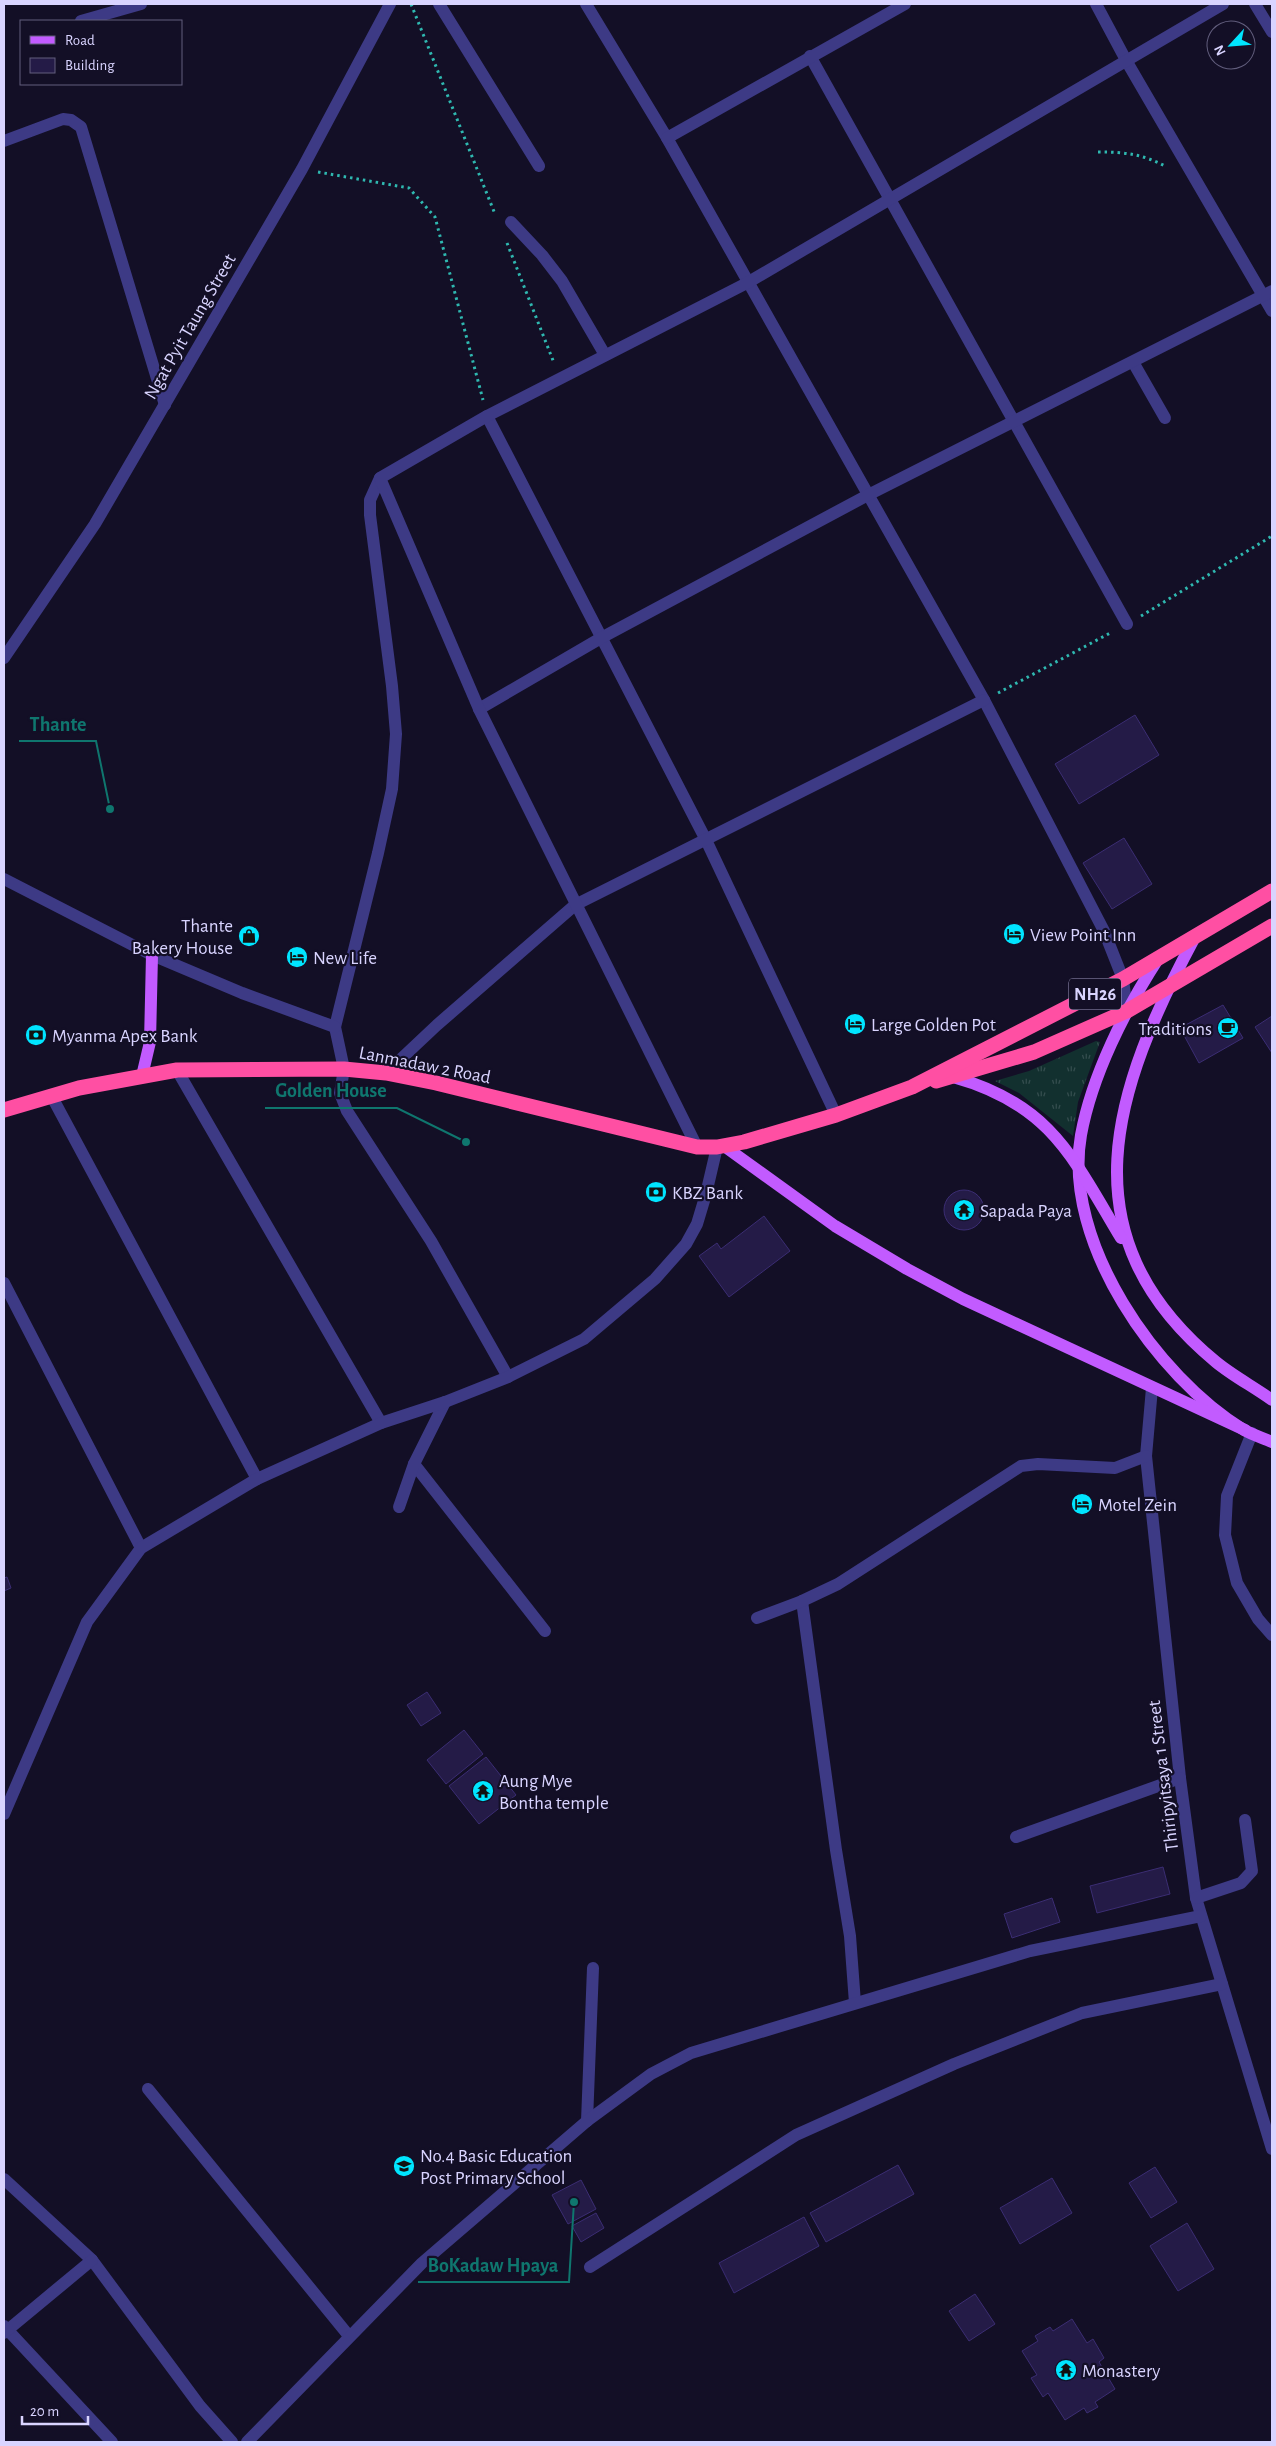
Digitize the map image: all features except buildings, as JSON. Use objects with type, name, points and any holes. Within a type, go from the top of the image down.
[{"type":"highway","name":"NH26","points":[[720,1147],[836,1115],[912,1087],[1123,979],[1272,891]]},
{"type":"highway","name":"NH26","points":[[912,1087],[953,1078],[1034,1052],[1127,1011],[1272,926]]},
{"type":"highway","name":"Lanmadaw 2 Road","points":[[4,1110],[52,1096],[177,1070],[344,1069],[436,1083],[697,1146],[720,1147]]},
{"type":"main road","points":[[1134,1260],[1122,1229],[1116,1194],[1116,1157],[1129,1086],[1147,1035],[1169,985],[1194,937]]},
{"type":"main road","points":[[142,1076],[150,1042],[152,954]]},
{"type":"main road","points":[[1158,959],[1127,1011],[1090,1100],[1081,1136],[1079,1167],[1086,1215],[1103,1267],[1118,1297],[1140,1330],[1172,1368],[1203,1398],[1248,1432]]},
{"type":"main road","points":[[953,1078],[995,1090],[1024,1108],[1048,1127],[1079,1167],[1154,1295],[1182,1330],[1216,1363],[1272,1400]]},
{"type":"main road","points":[[720,1147],[835,1226],[907,1269],[963,1299],[1272,1442]]},
{"type":"street","points":[[85,20],[141,4]]},
{"type":"street","name":"Ngat Pyit Taung Street","points":[[4,658],[96,524],[302,170],[390,4]]},
{"type":"street","points":[[439,4],[539,166]]},
{"type":"street","points":[[586,4],[667,138],[747,283],[984,700],[1104,931],[1123,979],[1127,1011]]},
{"type":"street","points":[[667,138],[810,56],[906,4]]},
{"type":"street","points":[[1096,4],[1127,62],[1268,294],[1272,311]]},
{"type":"street","points":[[508,1377],[431,1242],[347,1111],[340,1093],[344,1069],[335,1027],[378,853],[392,780],[396,734],[392,686],[370,515],[370,500],[380,478],[487,416],[560,377],[747,283],[1223,4]]},
{"type":"street","points":[[1255,4],[1272,32]]},
{"type":"street","points":[[810,56],[1127,624]]},
{"type":"street","points":[[4,141],[63,118],[71,120],[81,127],[165,405]]},
{"type":"street","points":[[505,222],[542,255],[562,281],[605,355]]},
{"type":"street","points":[[478,709],[601,638],[868,495],[1268,294]]},
{"type":"street","points":[[1133,362],[1165,418]]},
{"type":"street","points":[[487,416],[706,840],[836,1115]]},
{"type":"street","points":[[380,478],[478,709],[697,1146]]},
{"type":"street","points":[[386,1074],[437,1025],[575,905],[984,700]]},
{"type":"street","points":[[4,879],[152,954],[242,993],[335,1027]]},
{"type":"street","points":[[177,1070],[381,1423]]},
{"type":"street","points":[[52,1096],[257,1479]]},
{"type":"street","points":[[4,1814],[87,1622],[141,1548],[257,1479],[381,1423],[445,1402],[508,1377],[584,1339],[655,1279],[686,1244],[697,1224],[720,1147]]},
{"type":"street","points":[[4,1283],[141,1548]]},
{"type":"street","name":"Thiripyitsaya 1 Street","points":[[1152,1388],[1146,1456],[1180,1778],[1196,1898],[1272,2149]]},
{"type":"street","points":[[399,1507],[414,1464],[445,1402]]},
{"type":"street","points":[[1248,1432],[1227,1496],[1225,1536],[1237,1584],[1258,1619],[1272,1635]]},
{"type":"street","points":[[757,1618],[802,1601],[838,1584],[1021,1466],[1038,1464],[1115,1468],[1146,1456]]},
{"type":"street","points":[[414,1464],[545,1630]]},
{"type":"street","points":[[802,1601],[836,1850],[850,1936],[855,2003]]},
{"type":"street","points":[[1016,1837],[1180,1778]]},
{"type":"street","points":[[1196,1898],[1241,1883],[1252,1871],[1245,1820]]},
{"type":"street","points":[[247,2442],[422,2263],[587,2121],[651,2074],[691,2054],[1030,1951],[1201,1916]]},
{"type":"street","points":[[587,2121],[593,1968]]},
{"type":"street","points":[[590,2267],[796,2135],[919,2080],[1082,2013],[1222,1984]]},
{"type":"street","points":[[148,2089],[349,2336]]},
{"type":"street","points":[[4,2179],[92,2260],[200,2406],[232,2442]]},
{"type":"street","points":[[92,2260],[5,2329],[112,2442]]},
{"type":"path","points":[[411,4],[505,222]]},
{"type":"path","points":[[1098,152],[1126,152],[1144,155],[1174,172]]},
{"type":"path","points":[[302,170],[409,188],[435,217],[487,416]]},
{"type":"path","points":[[505,240],[560,377]]},
{"type":"green space","points":[[1096,1041],[1100,1042],[1078,1102],[1073,1136],[1019,1093],[995,1081],[1029,1071]]},
{"type":"place","name":"Thante","points":[[110,809]]},
{"type":"place","name":"View Point Inn","points":[[1014,934]]},
{"type":"place","name":"Thante Bakery House","points":[[249,936]]},
{"type":"place","name":"New Life","points":[[297,957]]},
{"type":"place","name":"Large Golden Pot","points":[[855,1024]]},
{"type":"place","name":"Traditions","points":[[1228,1028]]},
{"type":"place","name":"Myanma Apex Bank","points":[[36,1035]]},
{"type":"place","name":"Golden House","points":[[466,1142]]},
{"type":"place","name":"KBZ Bank","points":[[656,1192]]},
{"type":"place","name":"Sapada Paya","points":[[964,1210]]},
{"type":"place","name":"Motel Zein","points":[[1082,1504]]},
{"type":"place","name":"Aung Mye Bontha temple","points":[[483,1791]]},
{"type":"place","name":"No.4 Basic Education Post Primary School","points":[[404,2166]]},
{"type":"place","name":"BoKadaw Hpaya","points":[[574,2202]]},
{"type":"place","name":"Monastery","points":[[1066,2370]]}]
